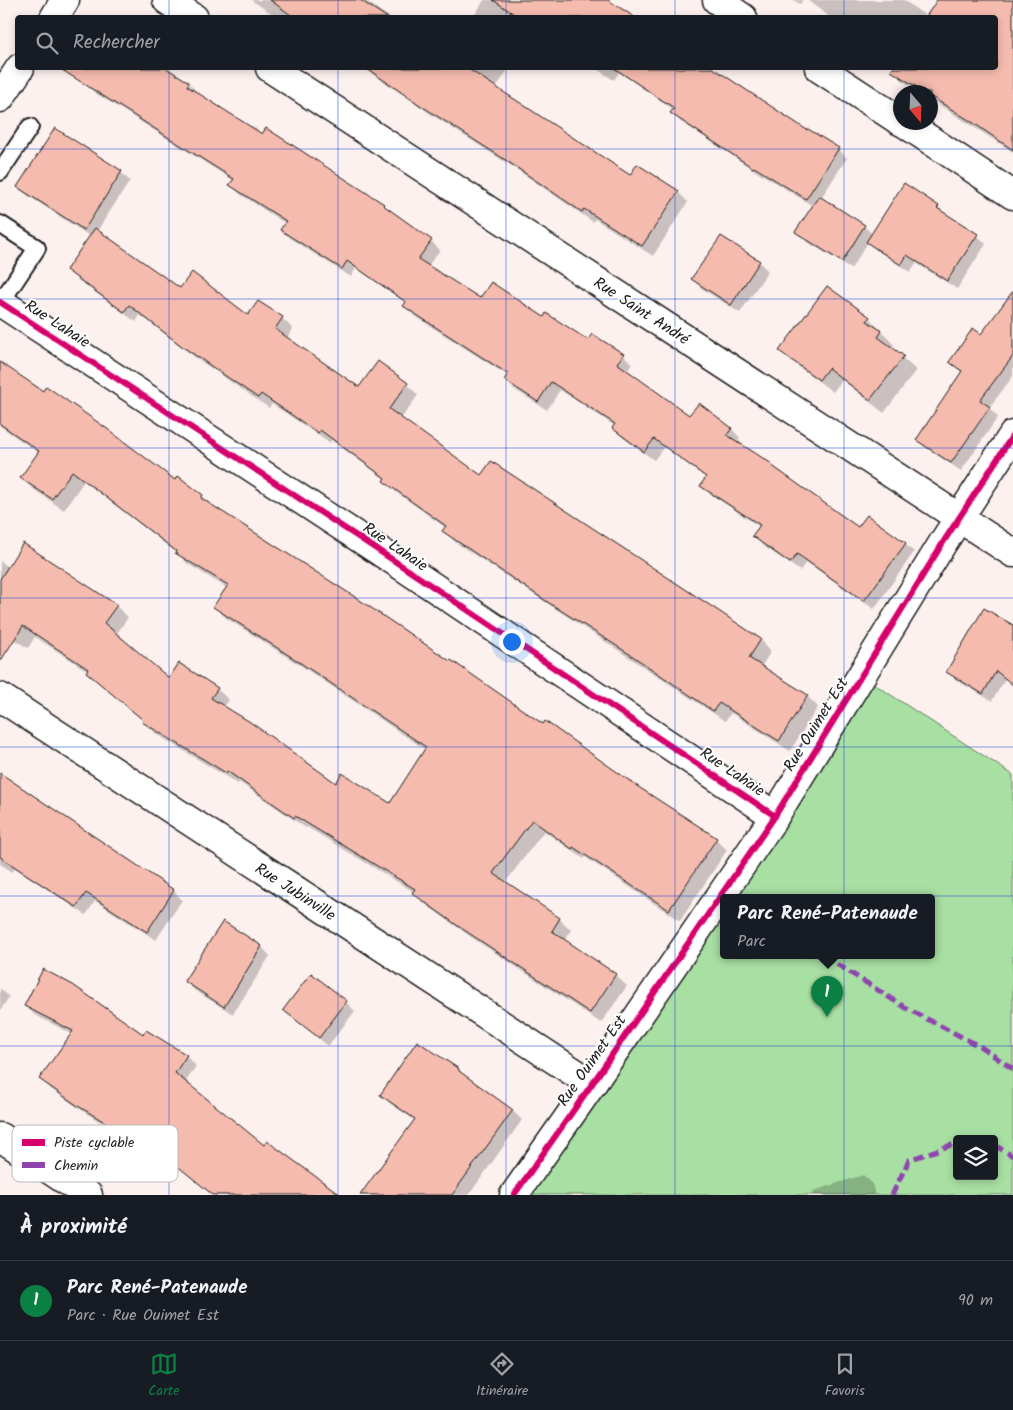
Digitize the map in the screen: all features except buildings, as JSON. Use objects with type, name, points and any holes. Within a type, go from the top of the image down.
[{"type":"street","points":[[56,15],[65,0]]},
{"type":"street","points":[[167,0],[190,15]]},
{"type":"street","points":[[717,0],[740,15]]},
{"type":"street","points":[[0,98],[19,70]]},
{"type":"street","name":"Rue Saint André","points":[[273,70],[1013,553]]},
{"type":"street","points":[[822,70],[893,116]]},
{"type":"street","points":[[914,130],[1013,195]]},
{"type":"street","name":"Rue Lahaie","points":[[0,302],[396,562],[775,816]]},
{"type":"street","name":"Rue Ouimet Est","points":[[722,894],[775,816],[959,518],[1013,435]]},
{"type":"street","name":"Rue Jubinville","points":[[0,697],[592,1084]]},
{"type":"street","name":"Rue Ouimet Est","points":[[514,1195],[720,897]]},
{"type":"street","points":[[0,1137],[12,1145]]},
{"type":"street","points":[[68,1182],[88,1195]]},
{"type":"lane","points":[[0,172],[30,127]]},
{"type":"lane","points":[[0,224],[37,248],[0,302]]},
{"type":"green space","points":[[862,676],[1013,775],[1013,1195],[523,1195]]},
{"type":"marked path","points":[[829,959],[906,1008],[981,1047],[1013,1069]]},
{"type":"marked path","points":[[892,1195],[909,1160],[953,1144]]},
{"type":"marked path","points":[[998,1147],[1013,1156]]},
{"type":"cycle path","points":[[0,302],[396,562],[775,816]]},
{"type":"cycle path","points":[[722,894],[775,816],[944,541],[1013,435]]},
{"type":"cycle path","points":[[514,1195],[720,897]]},
{"type":"place","name":"Parc René-Patenaude","points":[[827,1017]]}]
